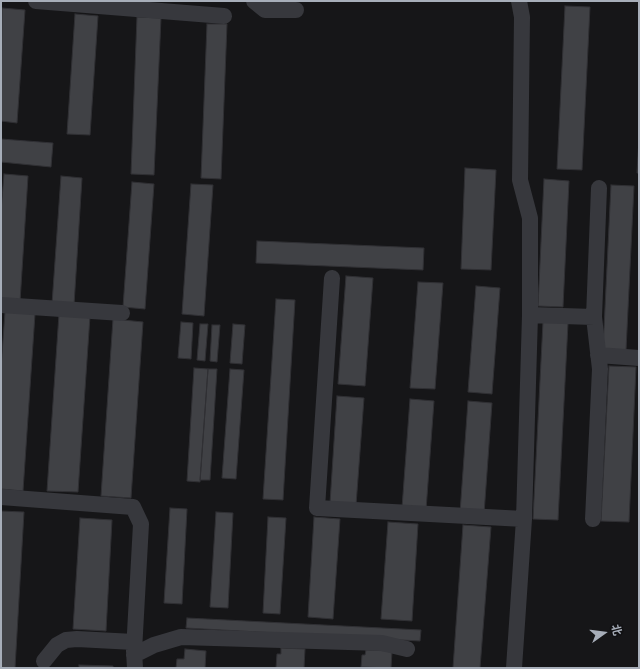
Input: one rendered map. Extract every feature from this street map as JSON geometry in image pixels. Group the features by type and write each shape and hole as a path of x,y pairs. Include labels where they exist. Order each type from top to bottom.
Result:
{"street":[{"path":"36,1 224,16"},
{"path":"254,1 265,10 296,10"},
{"path":"514,668 524,519 530,314 530,218 520,180 522,16 519,1"},
{"path":"594,519 600,369 594,317 600,188"},
{"path":"332,278 317,508 524,519"},
{"path":"1,305 122,313"},
{"path":"530,314 594,317"},
{"path":"598,354 639,358"},
{"path":"1,497 133,507 141,524 134,655"},
{"path":"44,661 57,645 66,640 77,639 134,655 154,645 181,637 382,643 408,649"}],"building":[{"path":"565,6 590,7 582,170 557,169"},
{"path":"2,8 25,10 17,123 1,121"},
{"path":"75,14 98,16 90,135 67,134"},
{"path":"137,17 161,18 154,175 131,174"},
{"path":"207,24 227,24 221,179 201,178"},
{"path":"1,139 53,143 51,167 1,162"},
{"path":"639,139 639,173 637,173"},
{"path":"465,168 496,170 491,270 461,269"},
{"path":"4,174 28,176 20,302 1,300 1,211"},
{"path":"61,176 82,178 74,305 52,304"},
{"path":"544,179 569,181 563,307 538,306"},
{"path":"132,182 154,184 145,309 123,307"},
{"path":"191,184 213,185 204,316 182,314"},
{"path":"611,185 634,186 626,350 603,349"},
{"path":"257,241 424,248 423,270 256,263"},
{"path":"346,276 373,278 365,386 338,384"},
{"path":"418,282 443,283 435,389 410,388"},
{"path":"476,286 500,288 492,394 468,392"},
{"path":"276,299 295,300 283,500 263,499"},
{"path":"5,312 35,314 23,491 1,489 1,368"},
{"path":"59,314 90,316 78,492 47,491"},
{"path":"113,319 143,322 131,498 101,496"},
{"path":"181,322 193,323 191,359 178,358"},
{"path":"543,322 568,323 558,520 533,519"},
{"path":"200,324 208,324 205,361 197,360"},
{"path":"233,324 245,325 242,364 230,363"},
{"path":"212,325 220,325 217,362 210,361"},
{"path":"609,366 636,367 629,522 601,521"},
{"path":"194,368 208,369 200,482 187,481"},
{"path":"208,369 217,369 210,480 200,480"},
{"path":"230,369 244,370 236,479 222,478"},
{"path":"337,396 364,398 356,505 330,503"},
{"path":"410,399 434,401 426,510 402,508"},
{"path":"468,401 492,403 484,514 460,513"},
{"path":"170,508 187,509 182,604 164,603"},
{"path":"1,511 24,512 15,668 1,668"},
{"path":"216,512 233,513 228,608 210,607"},
{"path":"268,517 286,518 280,614 263,613"},
{"path":"314,517 340,519 333,619 308,617"},
{"path":"80,518 112,520 106,631 73,629"},
{"path":"388,522 418,524 412,621 381,619"},
{"path":"463,525 491,527 480,668 453,668"},
{"path":"187,618 421,630 420,641 186,628"},
{"path":"281,648 305,649 304,668 276,668 277,654 281,654"},
{"path":"185,649 206,651 205,668 176,668 177,659 184,659"},
{"path":"366,650 392,651 391,668 361,667 362,655 365,655"},
{"path":"79,665 113,666 113,668 79,668"}]}
